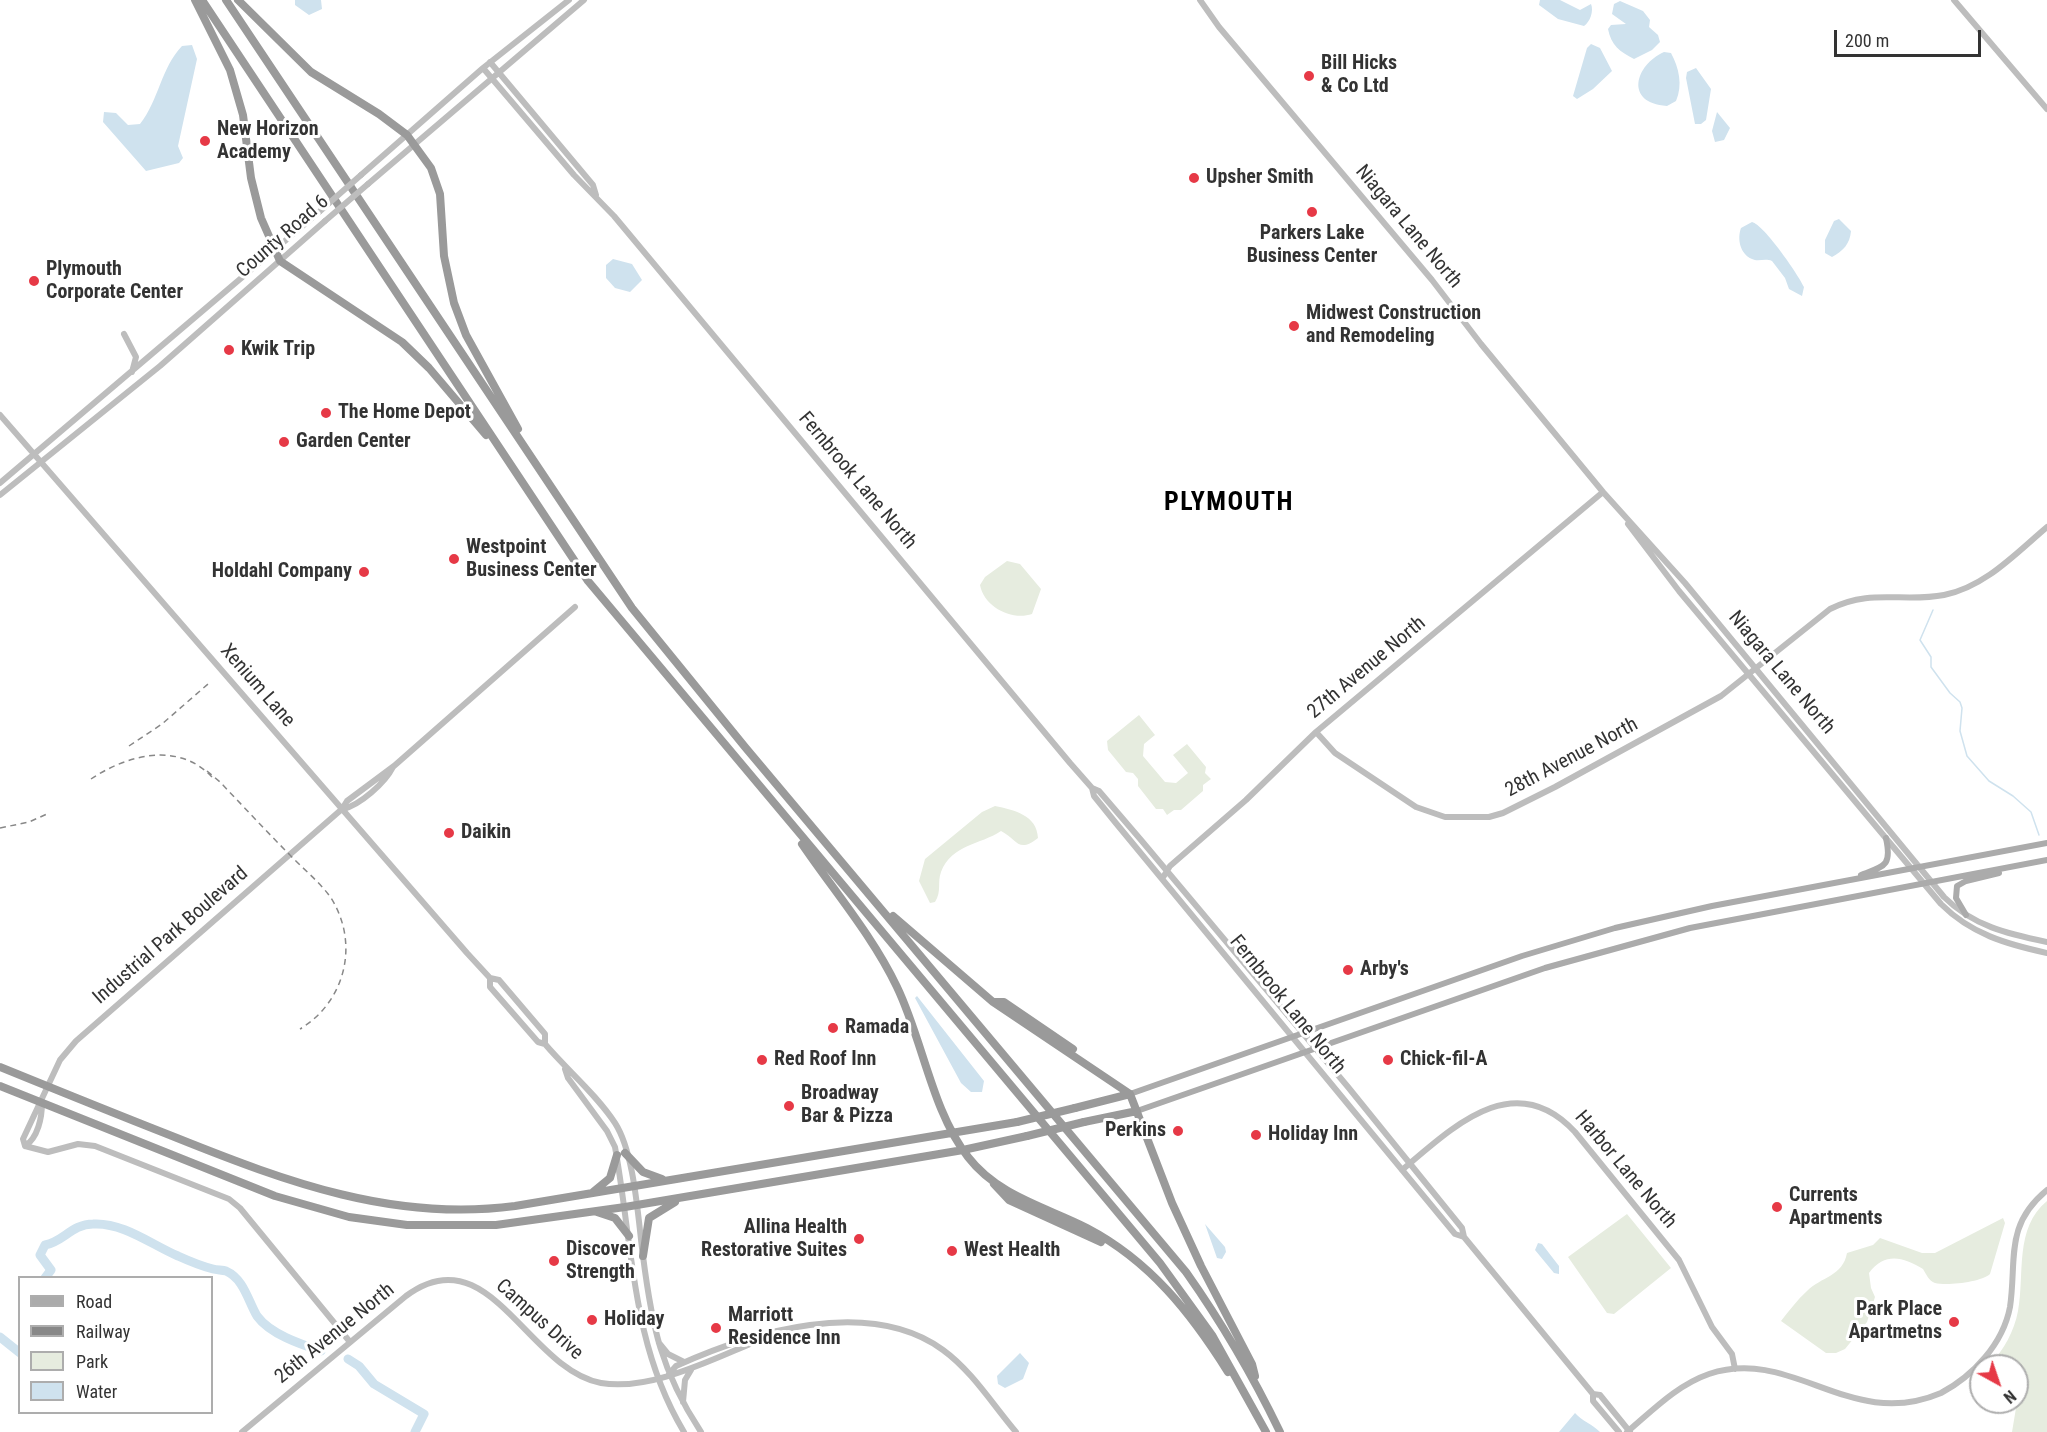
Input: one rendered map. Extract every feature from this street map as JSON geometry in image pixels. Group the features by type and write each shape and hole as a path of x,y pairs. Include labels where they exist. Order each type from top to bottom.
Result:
{"highway":[{"path":"195,0 230,70 243,115 251,178 261,218 274,252 280,261 402,342 429,368 513,470"},
{"path":"202,0 588,580 1160,1263 1212,1335 1266,1432"},
{"path":"226,0 632,608 1186,1272 1215,1312 1280,1432"},
{"path":"238,0 311,72 379,114 407,135 416,145 437,180 444,255 454,303 466,335 520,433 524,448"},
{"path":"781,813 867,934 897,987 950,1133 963,1150 991,1181 1010,1193 1087,1228 1134,1259 1168,1289 1201,1329 1266,1432"},
{"path":"864,888 909,931 993,1002 1130,1094 1172,1203 1201,1266 1252,1364 1256,1384"},
{"path":"0,1067 292,1183 353,1198 415,1207 515,1206 1017,1122 1130,1094"},
{"path":"0,1086 274,1196 349,1217 407,1225 472,1226 638,1205 963,1150 1137,1111"},
{"path":"625,1153 643,1172 667,1180"},
{"path":"592,1193 610,1178 617,1155"},
{"path":"643,1256 644,1235 649,1218 653,1213 686,1197"},
{"path":"593,1211 615,1218 629,1236"}],"main road":[{"path":"1844,881 1884,866 1889,854 1886,838"},
{"path":"1130,1094 1522,957 1615,928 1712,906 2047,843"},
{"path":"1137,1111 1545,968 1632,942 1690,928 2047,860"},
{"path":"1966,915 1956,898 1956,889 1960,884 2013,867"}],"street":[{"name":"County Road 6","path":"0,483 274,252 490,62 569,0"},
{"name":"County Road 6","path":"0,495 160,366 325,221 584,0"},
{"name":"Niagara Lane North","path":"1200,0 1219,27 1432,279 1481,344 1603,492 1685,583 1948,902 1966,915 2003,932 2047,942"},
{"path":"1954,0 2047,109"},
{"name":"Fernbrook Lane North","path":"490,62 593,185 596,196"},
{"name":"Fernbrook Lane North","path":"483,68 574,175 596,196 1092,788 1094,796 1455,1234 1464,1237"},
{"path":"124,334 136,357 130,374"},
{"name":"Xenium Lane","path":"0,415 490,978 499,980 545,1034 545,1044"},
{"name":"27th Avenue North","path":"1162,879 1167,871 1246,800 1316,732 1603,492"},
{"name":"Niagara Lane North","path":"1613,504 1673,584 1947,910 1971,928 1999,941 2047,953"},
{"name":"28th Avenue North","path":"1316,732 1335,753 1416,807 1445,817 1481,818 1517,806 1721,696 1830,609 1850,601 1876,595 1930,597 1958,592 1983,580 2047,527"},
{"name":"Industrial Park Boulevard","path":"350,1342 240,1208 229,1199 95,1146 78,1144 48,1152 25,1146 32,1142 42,1115 42,1103 60,1060 76,1041 342,809 348,800 393,766 575,607"},
{"name":"Fernbrook Lane North","path":"1092,788 1099,791 1411,1163 1462,1228 1464,1237 1593,1394 1593,1401 1619,1432"},
{"name":"Xenium Lane","path":"490,978 490,987 538,1042 545,1044 615,1124 638,1205 643,1256 657,1340 669,1374 700,1432"},
{"name":"Xenium Lane","path":"564,1065 568,1078 608,1131 617,1155 642,1330 656,1377 684,1432"},
{"name":"Harbor Lane North","path":"1402,1170 1459,1123 1485,1109 1498,1105 1522,1105 1538,1108 1560,1119 1575,1132 1679,1260 1712,1327 1732,1354 1735,1369"},
{"path":"1629,1432 1691,1382 1716,1372 1735,1369 1770,1372 1847,1403 1868,1407 1908,1406 1943,1392 1983,1359 2002,1331 2010,1304 2012,1256 2017,1231 2031,1206 2047,1190"},
{"name":"26th Avenue North","path":"242,1432 416,1289 439,1281 458,1281"},
{"name":"Campus Drive","path":"458,1281 475,1286 496,1300 553,1359 575,1374 613,1384 656,1377 694,1367 750,1344 759,1337"},
{"name":"Campus Drive","path":"669,1374 676,1366 684,1362 748,1338 813,1325 882,1324 914,1333 955,1360 1016,1432"},
{"path":"657,1340 669,1354 684,1362"},
{"path":"683,1403 686,1378 694,1367"},
{"name":"Fernbrook Lane North","path":"1593,1394 1600,1395 1629,1432"}],"green space":[{"path":"1007,561 1020,564 1041,589 1032,614 1016,616 1008,614 993,606 983,593 980,585 985,577"},
{"path":"1139,715 1155,735 1144,744 1143,756 1165,782 1176,783 1188,773 1173,755 1187,744 1206,767 1205,773 1211,779 1203,785 1203,791 1181,810 1174,810 1167,815 1163,809 1156,809 1138,786 1138,779 1133,773 1126,772 1108,750 1107,741"},
{"path":"995,806 1017,812 1029,819 1037,830 1038,838 1022,845 1001,831 959,850 946,863 941,872 937,898 935,902 930,903 919,881 925,859 982,812"},
{"path":"2047,1201 2047,1432 2012,1432 2015,1414 2029,1414 2029,1354 1998,1354 2014,1326 2020,1297 2025,1238 2037,1212"},
{"path":"1627,1214 1671,1268 1614,1314 1607,1313 1568,1257"},
{"path":"2003,1218 2005,1223 1990,1274 1986,1277 1956,1284 1941,1284 1929,1279 1923,1269 1901,1259 1888,1259 1875,1266 1869,1273 1875,1297 1867,1322 1845,1349 1836,1353 1826,1353 1781,1321 1807,1291 1841,1267 1847,1253 1873,1245 1880,1238 1922,1253 1935,1253"}],"water":[{"path":"295,0 321,0 322,9 309,15 295,5"},
{"path":"1540,0 1560,0 1580,10 1591,4 1591,16 1584,26 1558,19 1539,5"},
{"path":"1620,1 1643,11 1650,20 1649,27 1658,35 1660,42 1652,50 1634,59 1617,47 1608,29 1611,25 1626,24 1612,14 1614,4"},
{"path":"1591,44 1600,48 1612,71 1593,89 1577,99 1573,96 1587,48"},
{"path":"192,45 197,59 178,146 183,158 179,163 146,171 103,122 104,112 116,113 128,125 140,124 152,105 169,64 182,46"},
{"path":"1664,52 1671,53 1680,83 1676,101 1667,106 1644,98 1638,83 1646,66"},
{"path":"1696,68 1711,89 1706,120 1701,124 1695,124 1686,78 1687,72"},
{"path":"1717,112 1730,128 1724,140 1715,142 1712,131"},
{"path":"1839,219 1851,231 1845,247 1832,257 1825,253 1825,240 1834,221"},
{"path":"1752,222 1772,240 1795,272 1804,287 1802,296 1789,289 1785,278 1772,261 1754,260 1745,254 1740,246 1740,232 1741,228"},
{"path":"613,259 632,264 642,280 630,292 615,288 606,278 606,265"},
{"path":"917,996 984,1081 982,1092 971,1092 961,1083 915,998"},
{"path":"1205,1224 1225,1247 1226,1252 1222,1259 1217,1258"},
{"path":"1538,1243 1542,1244 1559,1266 1559,1274 1554,1273 1535,1250"},
{"path":"1020,1353 1029,1363 1023,1379 1005,1388 998,1384 997,1376"},
{"path":"1575,1413 1594,1427 1600,1432 1559,1432"}],"waterway":[{"path":"1933,610 1920,640 1931,657 1931,667 1950,693 1960,702 1962,708 1960,731 1967,756 1989,781 2013,796 2031,812 2039,835"},
{"path":"46,1276 51,1270 40,1255 45,1245 86,1225 104,1224 126,1230 191,1262 226,1271 237,1279 257,1316 270,1328 286,1338 321,1351"},
{"path":"0,1337 18,1351"},
{"path":"348,1359 359,1366 374,1384 424,1414 415,1432"}],"railway":[{"path":"129,746 162,724 208,684"},
{"path":"91,779 136,758 168,755 199,766 212,777"},
{"path":"207,771 322,886 340,916 345,934 346,953 337,988 328,1004 300,1029"},
{"path":"0,828 29,822 47,814"}],"place":[{"name":"Bill Hicks & Co Ltd","path":"1309,76"},
{"name":"New Horizon Academy","path":"205,141"},
{"name":"Upsher Smith","path":"1194,178"},
{"name":"Parkers Lake Business Center","path":"1312,212"},
{"name":"Plymouth Corporate Center","path":"34,281"},
{"name":"Midwest Construction and Remodeling","path":"1294,326"},
{"name":"Kwik Trip","path":"229,350"},
{"name":"The Home Depot","path":"326,413"},
{"name":"Garden Center","path":"284,442"},
{"name":"Westpoint Business Center","path":"454,559"},
{"name":"Holdahl Company","path":"364,572"},
{"name":"Daikin","path":"449,833"},
{"name":"Arby's","path":"1348,970"},
{"name":"Ramada","path":"833,1028"},
{"name":"Red Roof Inn","path":"762,1060"},
{"name":"Chick-fil-A","path":"1388,1060"},
{"name":"Broadway Bar & Pizza","path":"789,1106"},
{"name":"Perkins","path":"1178,1131"},
{"name":"Holiday Inn","path":"1256,1135"},
{"name":"Currents Apartments","path":"1777,1207"},
{"name":"Allina Health Restorative Suites","path":"859,1239"},
{"name":"West Health","path":"952,1251"},
{"name":"Discover Strength","path":"554,1261"},
{"name":"Holiday","path":"592,1320"},
{"name":"Park Place Apartmetns","path":"1954,1322"},
{"name":"Marriott Residence Inn","path":"716,1328"}],"district":[{"name":"PLYMOUTH","path":"1229,503"}]}
